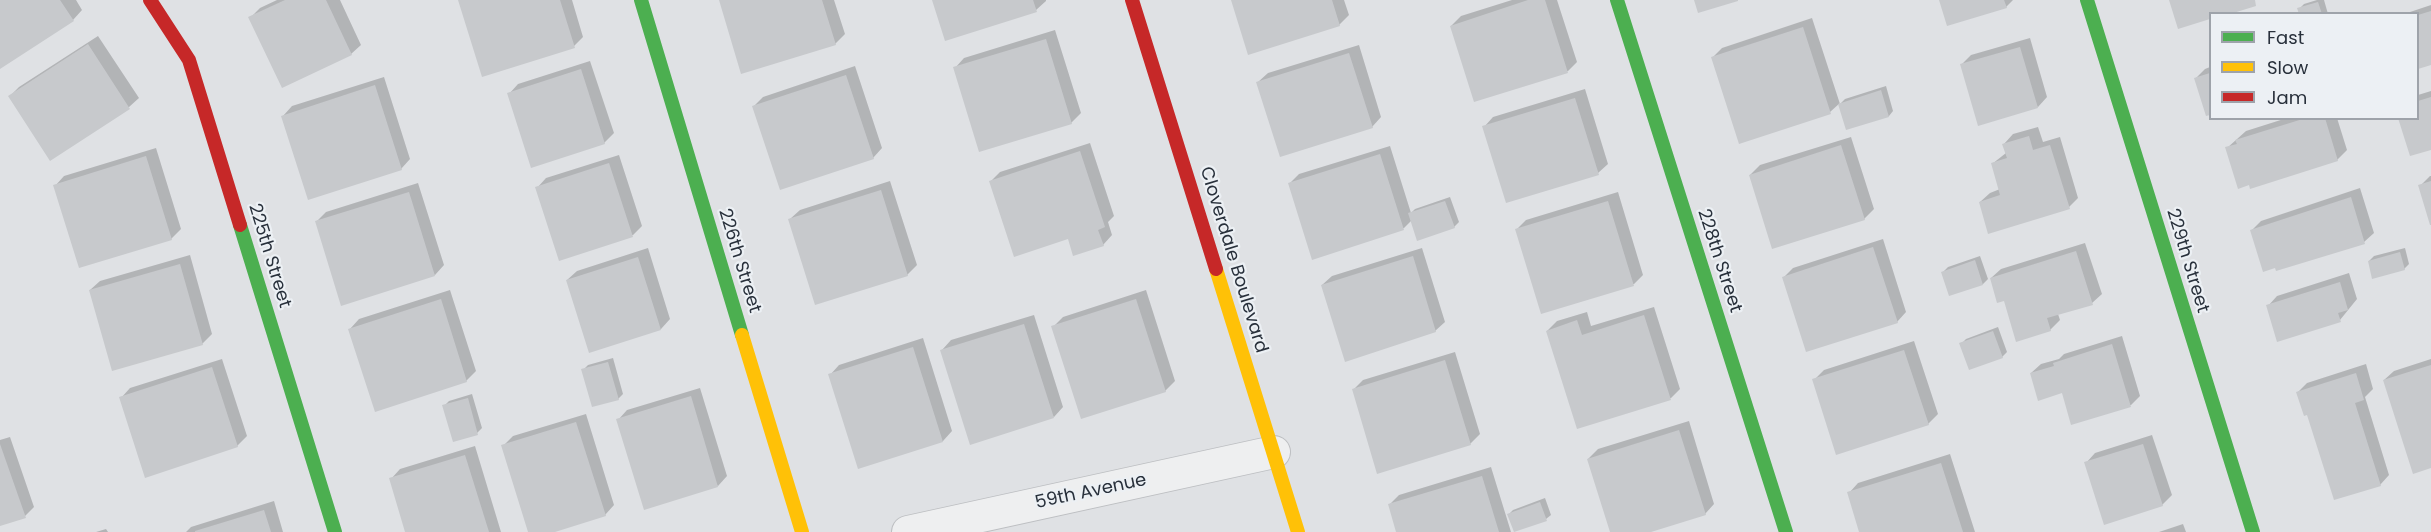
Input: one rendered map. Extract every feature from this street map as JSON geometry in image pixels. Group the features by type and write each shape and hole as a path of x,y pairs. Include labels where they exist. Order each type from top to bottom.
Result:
{"street":[{"name":"225th Street","path":"150,0 189,60 335,532"},
{"name":"226th Street","path":"641,0 802,532"},
{"name":"Cloverdale Boulevard","path":"1132,0 1298,532"},
{"name":"228th Street","path":"1617,0 1786,532"},
{"name":"229th Street","path":"2087,0 2253,532"},
{"name":"59th Avenue","path":"908,532 1274,452"}],"building":[{"path":"0,0 60,0 74,21 0,69"},
{"path":"285,0 326,0 352,55 282,88 248,17"},
{"path":"458,0 560,0 575,48 482,77"},
{"path":"719,0 822,0 836,45 741,74"},
{"path":"932,0 1033,0 1037,12 945,41"},
{"path":"1231,0 1332,0 1340,26 1248,55"},
{"path":"1528,0 1545,0 1568,73 1474,102 1450,26"},
{"path":"1694,0 1738,0 1738,1 1698,13"},
{"path":"1939,0 2004,0 2007,8 1947,26"},
{"path":"2169,0 2255,0 2256,6 2236,12 2209,12 2209,19 2178,29"},
{"path":"2318,2 2321,12 2298,12 2297,8"},
{"path":"2431,11 2431,65 2419,69 2419,15"},
{"path":"1803,27 1831,114 1739,144 1711,57"},
{"path":"1046,39 1072,124 979,152 953,67"},
{"path":"88,44 130,109 50,161 8,96"},
{"path":"2020,47 2038,108 1978,126 1960,64"},
{"path":"1349,53 1373,128 1280,157 1256,82"},
{"path":"581,69 605,144 531,168 507,93"},
{"path":"2209,73 2209,115 2206,116 2194,78"},
{"path":"846,75 874,159 780,190 752,106"},
{"path":"375,85 402,170 308,200 281,116"},
{"path":"1881,90 1889,117 1846,130 1838,104"},
{"path":"2431,97 2431,150 2410,156 2399,120 2419,120 2419,101"},
{"path":"1575,98 1599,175 1506,203 1482,126"},
{"path":"2300,120 2326,120 2338,161 2250,189 2249,185 2238,189 2225,147 2237,144 2235,140"},
{"path":"2029,136 2033,150 2050,145 2070,209 1988,234 1979,202 2000,195 1991,163 2007,158 2002,144"},
{"path":"1841,145 1865,220 1772,249 1749,175"},
{"path":"1080,151 1105,227 1098,230 1104,246 1073,256 1068,239 1014,257 989,181"},
{"path":"1380,154 1404,230 1312,260 1288,183"},
{"path":"146,156 172,240 79,268 53,185"},
{"path":"609,163 633,237 559,261 535,187"},
{"path":"2431,181 2431,225 2430,225 2418,185"},
{"path":"881,190 908,276 815,305 788,219"},
{"path":"409,192 435,276 341,306 315,221"},
{"path":"2351,197 2365,244 2276,271 2275,268 2263,272 2250,230"},
{"path":"1445,201 1455,228 1417,241 1408,213"},
{"path":"1608,201 1634,286 1541,314 1515,229"},
{"path":"1873,247 1898,323 1806,352 1782,277"},
{"path":"2076,251 2093,305 2047,318 2051,331 2016,342 2004,301 1997,303 1990,278"},
{"path":"2400,252 2405,270 2372,279 2368,261"},
{"path":"1413,256 1436,332 1345,362 1321,285"},
{"path":"638,257 661,330 589,353 566,280"},
{"path":"1975,260 1983,285 1949,296 1941,272"},
{"path":"180,264 203,345 112,371 89,290"},
{"path":"2340,282 2348,310 2338,313 2341,322 2277,342 2266,305"},
{"path":"441,299 467,382 375,412 348,329"},
{"path":"1136,299 1166,392 1081,419 1051,326"},
{"path":"1644,315 1671,400 1577,429 1546,331 1577,320 1582,335"},
{"path":"1024,324 1054,418 970,445 940,350"},
{"path":"1993,331 2003,358 1969,370 1959,343"},
{"path":"2112,344 2131,407 2071,425 2062,393 2038,401 2030,373"},
{"path":"913,347 943,442 858,469 828,374"},
{"path":"1904,350 1929,425 1836,455 1812,379"},
{"path":"1445,360 1471,445 1377,474 1352,389"},
{"path":"608,362 619,400 592,407 581,369"},
{"path":"2431,365 2431,468 2413,474 2383,380"},
{"path":"212,367 238,447 145,478 119,397"},
{"path":"2356,373 2364,400 2355,403 2381,486 2334,500 2307,415 2304,416 2296,392"},
{"path":"691,396 718,487 644,510 616,419"},
{"path":"468,398 478,435 453,442 442,405"},
{"path":"576,422 606,516 555,532 528,532 501,445"},
{"path":"1679,430 1706,515 1651,532 1610,532 1587,459"},
{"path":"0,444 26,518 0,526"},
{"path":"2143,444 2163,506 2104,525 2084,462"},
{"path":"465,455 489,532 405,532 389,478"},
{"path":"1941,463 1963,532 1859,532 1847,492"},
{"path":"1482,476 1499,532 1396,532 1388,504"},
{"path":"1540,502 1547,521 1514,532 1507,514"},
{"path":"264,510 271,532 195,532 195,531"}],"traffic: fast":[{"path":"641,0 742,335"},
{"path":"1617,0 1786,532"},
{"path":"2087,0 2253,532"},
{"path":"240,225 335,532"}],"traffic: slow":[{"path":"1216,269 1298,532"},
{"path":"742,335 802,532"}],"traffic: jam":[{"path":"150,0 189,60 240,225"},
{"path":"1132,0 1216,269"}]}
